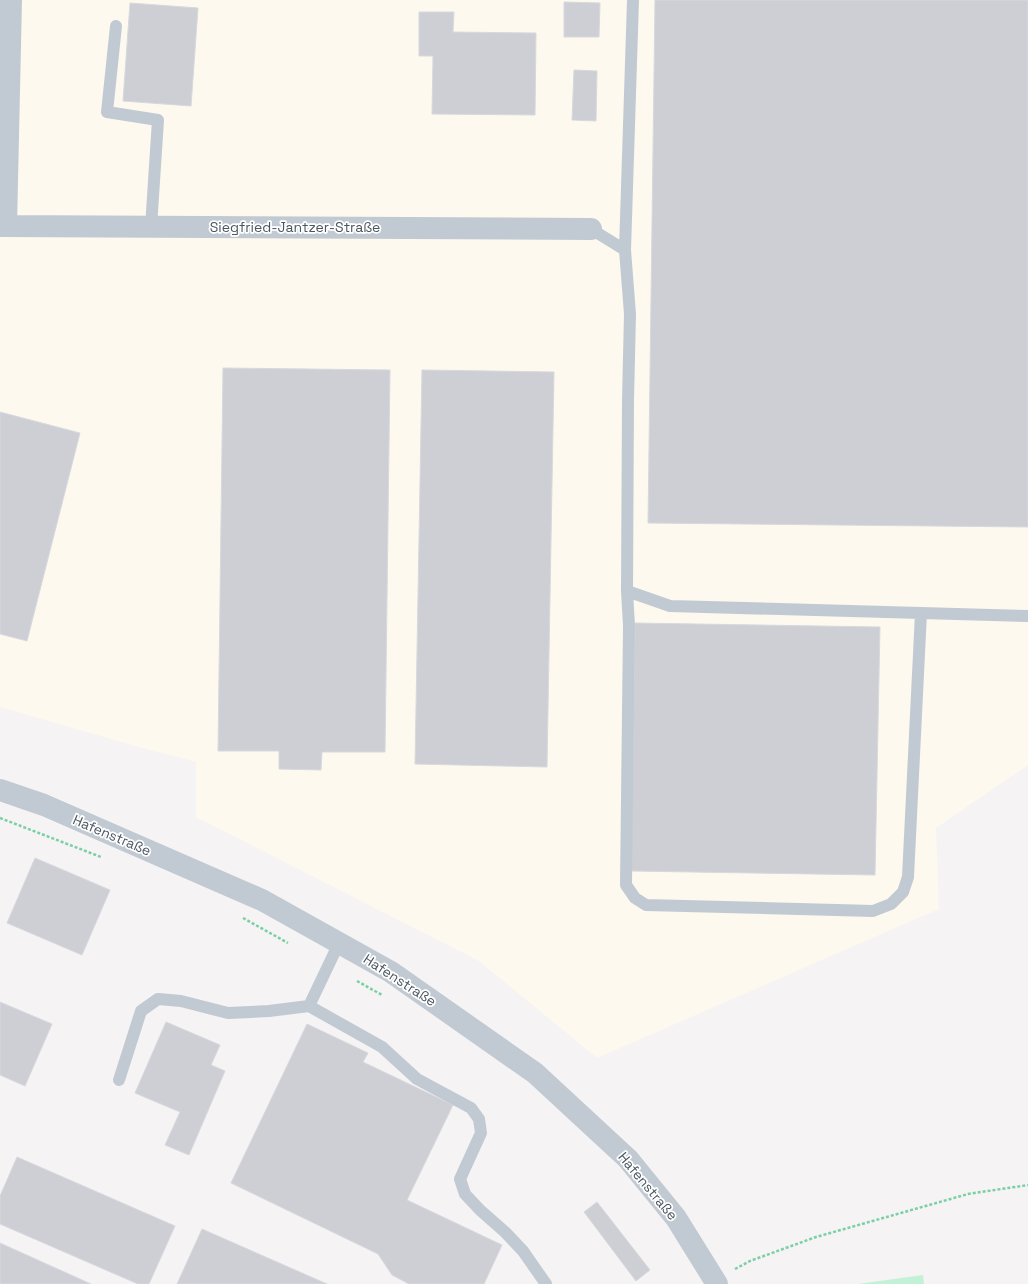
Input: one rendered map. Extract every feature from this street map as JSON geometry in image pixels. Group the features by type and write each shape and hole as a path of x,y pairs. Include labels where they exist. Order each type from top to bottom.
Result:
{"street":[{"path":"3,226 11,0"},
{"name":"Siegfried-Jantzer-Straße","path":"3,226 591,229"},
{"name":"Hafenstraße","path":"0,790 44,805 262,900 391,972 535,1073 628,1159 676,1218 713,1283"}],"lane":[{"path":"633,0 625,250 630,314 628,408 627,590 629,626 626,885 635,898 646,905 873,911 891,904 902,892 908,877 921,613"},
{"path":"116,26 107,112 158,120 151,227"},
{"path":"591,229 625,250"},
{"path":"627,590 670,606 1028,616"},
{"path":"309,1006 339,943"},
{"path":"118,1080 141,1011 158,999 181,1001 228,1013 269,1011 309,1006 382,1047 418,1079 471,1108 479,1119 481,1133 460,1179 465,1194 523,1251 546,1284"}],"path":[{"path":"0,818 107,859"},
{"path":"238,916 292,945"},
{"path":"329,965 388,999"},
{"path":"713,1283 750,1261 816,1237 968,1194 1028,1185"}],"shaded area":[{"path":"0,0 1028,0 1028,765 936,828 939,909 597,1058 479,961 196,817 196,762 0,707"}],"green space":[{"path":"923,1275 924,1284 858,1284"}],"building":[{"path":"655,0 1028,0 1028,527 648,523"},
{"path":"564,2 600,3 599,37 564,37"},
{"path":"130,3 198,8 191,106 123,101"},
{"path":"419,12 454,12 453,32 536,33 535,115 432,114 433,56 419,56"},
{"path":"574,70 597,71 596,121 572,120"},
{"path":"223,368 390,370 385,752 322,752 321,770 279,769 279,751 218,751"},
{"path":"422,370 554,372 547,767 415,764"},
{"path":"0,412 80,433 27,641 0,634"},
{"path":"635,623 880,627 875,875 631,871"},
{"path":"35,858 110,890 82,955 7,923"},
{"path":"0,1002 52,1024 25,1086 0,1075"},
{"path":"166,1022 220,1045 211,1065 225,1071 189,1155 165,1145 180,1112 135,1093"},
{"path":"307,1024 368,1053 363,1062 453,1105 407,1200 502,1245 484,1284 409,1284 392,1275 378,1254 231,1183"},
{"path":"17,1157 175,1226 149,1284 138,1284 0,1224 0,1196"},
{"path":"597,1202 650,1270 636,1281 584,1212"},
{"path":"202,1229 327,1284 177,1284"},
{"path":"0,1243 91,1284 0,1284"}]}
